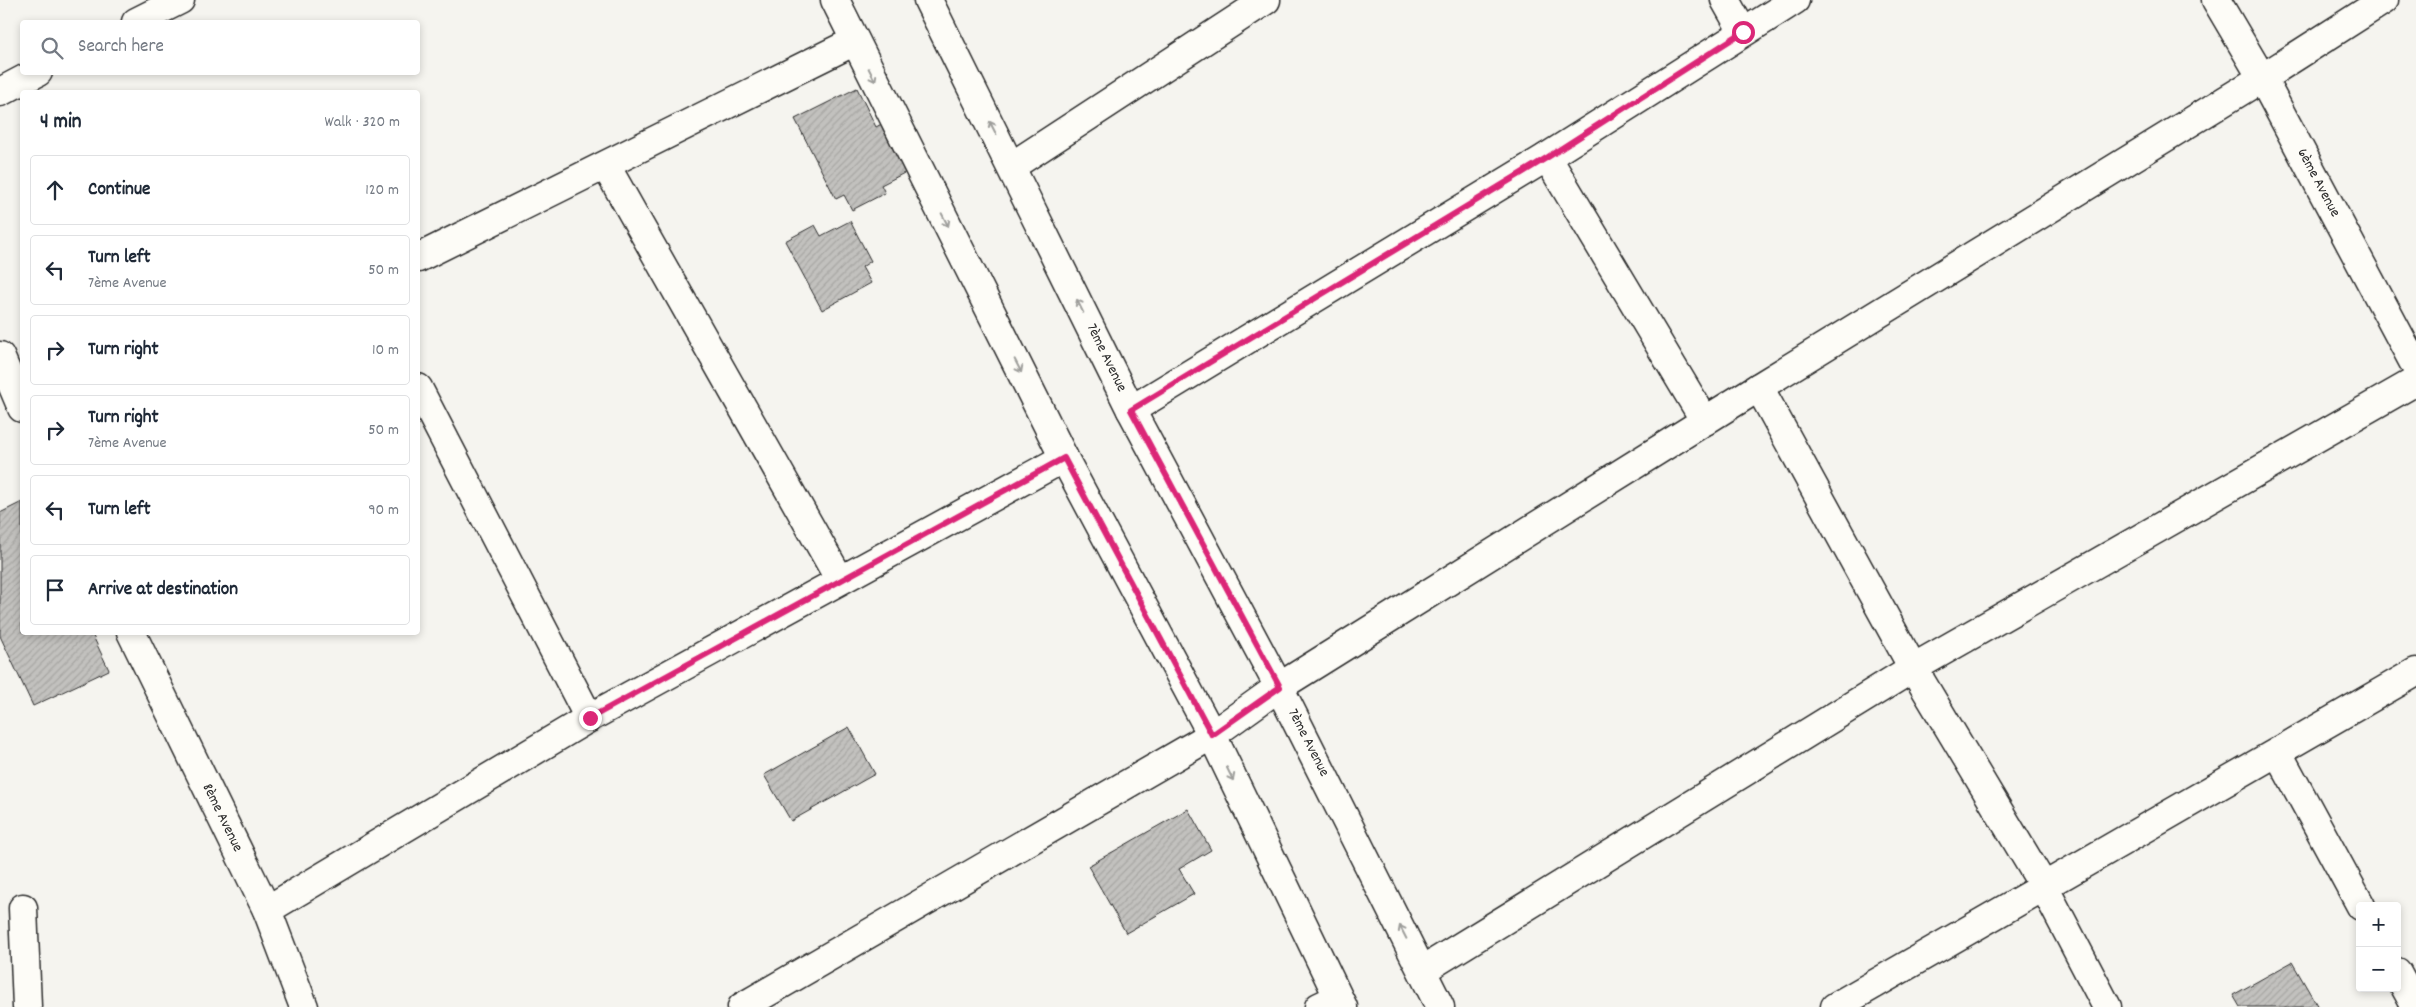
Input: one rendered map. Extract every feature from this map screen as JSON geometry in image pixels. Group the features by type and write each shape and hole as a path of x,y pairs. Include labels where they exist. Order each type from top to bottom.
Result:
{"street":[{"path":"140,20 180,0"},
{"path":"835,0 1064,458 1212,735 1334,1004"},
{"name":"7ème Avenue","path":"928,0 1012,166 1131,410 1280,687 1440,1007"},
{"path":"1726,0 1743,32"},
{"path":"1131,410 1548,157 1795,0"},
{"name":"6ème Avenue","path":"2216,0 2262,78 2416,368"},
{"path":"742,1007 1212,735 1280,687 1759,387 2262,78 2384,0"},
{"path":"1012,166 1254,3"},
{"path":"420,257 855,41"},
{"path":"0,92 32,75"},
{"path":"1548,157 1705,421"},
{"path":"606,166 840,580"},
{"path":"0,356 20,403"},
{"path":"1423,970 1913,668 2416,381"},
{"path":"1759,387 1913,668 2044,885 2107,1007"},
{"path":"420,392 590,718"},
{"path":"267,910 590,718 1064,458"},
{"name":"8ème Avenue","path":"132,635 267,910 304,1007"},
{"path":"1835,1007 2416,672"},
{"path":"2278,753 2359,902"},
{"path":"23,908 27,1007"},
{"path":"2401,979 2416,1007"}],"building":[{"path":"857,88 876,127 885,122 910,170 881,185 885,193 852,210 844,195 836,199 795,119"},
{"path":"850,221 871,261 862,267 871,283 822,310 785,241 815,225 821,236"},
{"path":"20,503 20,635 92,635 109,670 33,706 0,636 0,513"},
{"path":"849,727 875,774 791,821 764,775"},
{"path":"1188,809 1211,850 1179,869 1194,894 1126,933 1088,866"},
{"path":"2292,962 2318,1007 2240,1007 2233,995"}],"route":[{"path":"590,718 1064,458 1212,735 1280,687 1131,410 1548,157 1743,32"}]}
